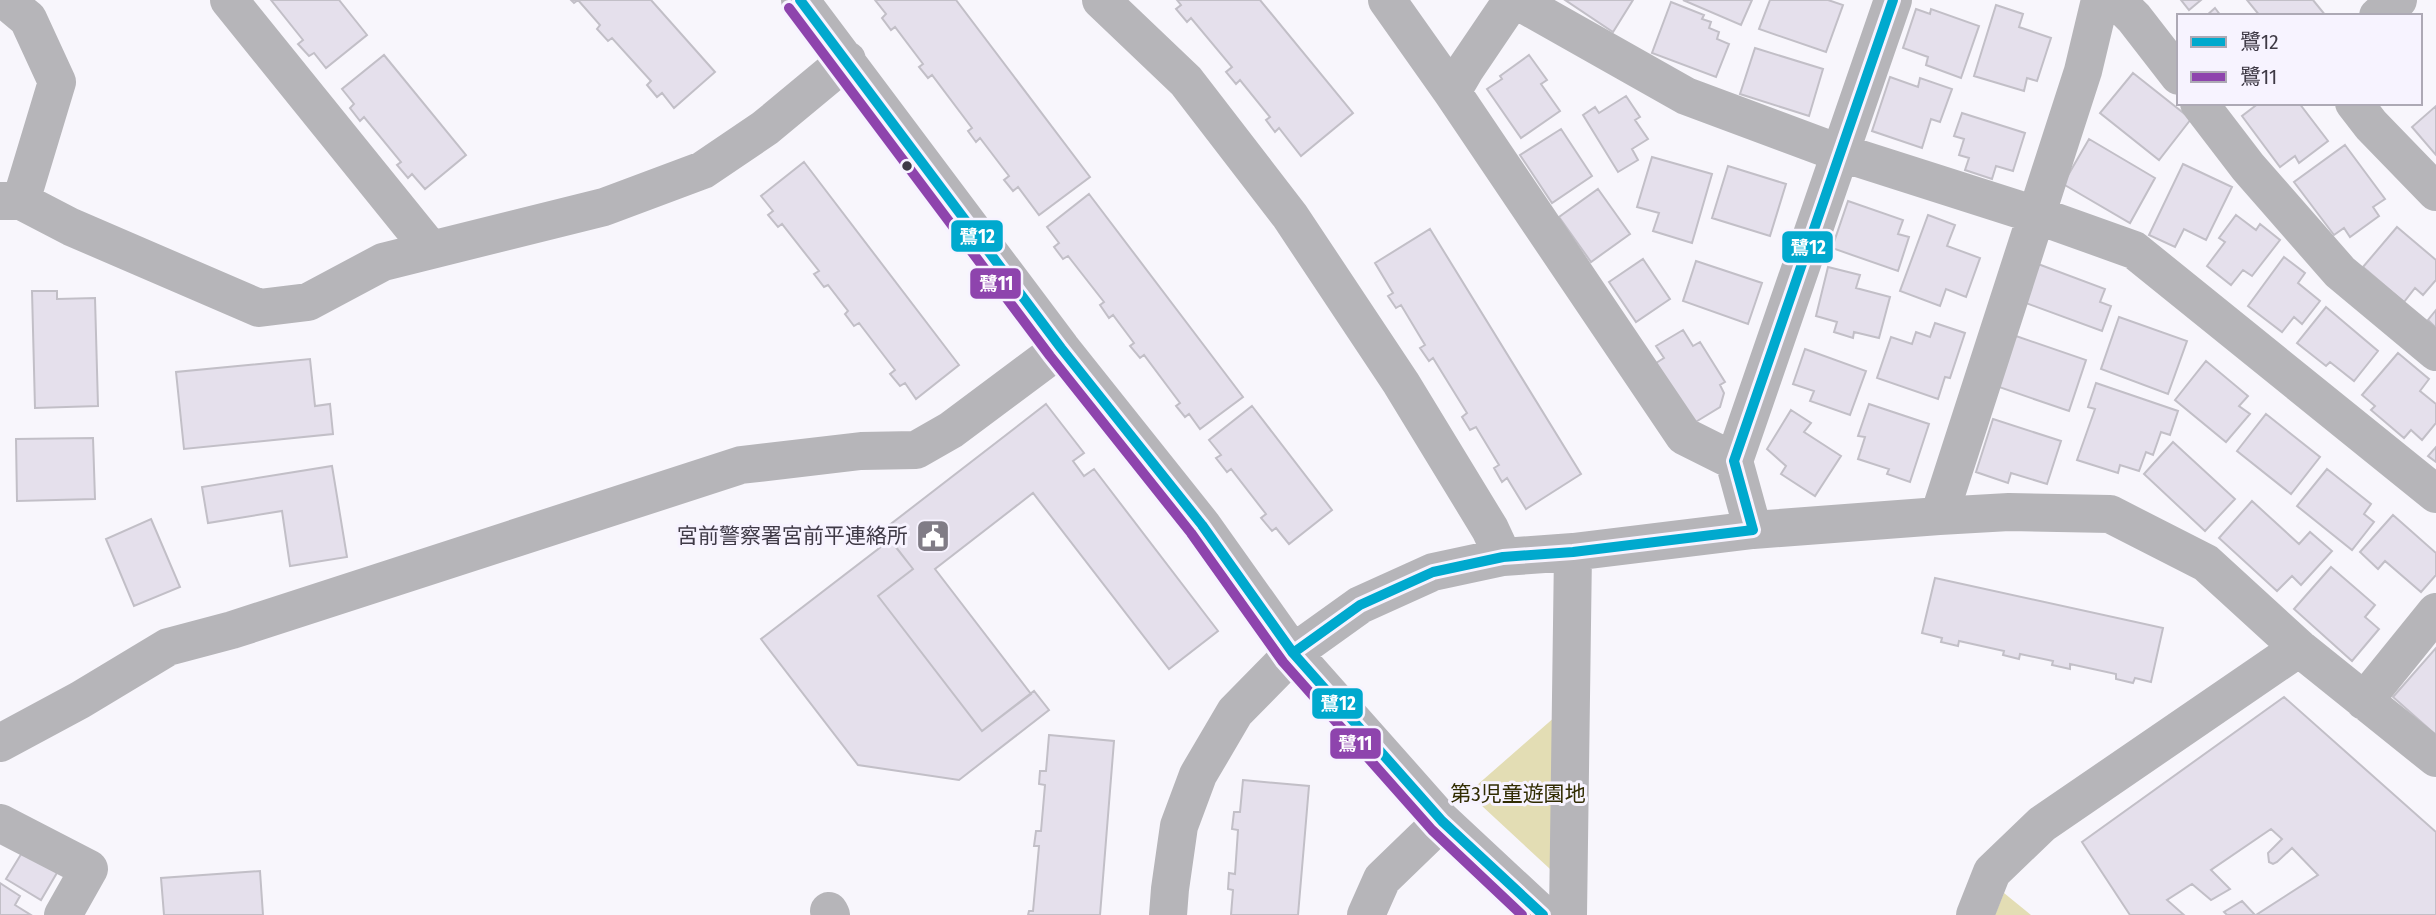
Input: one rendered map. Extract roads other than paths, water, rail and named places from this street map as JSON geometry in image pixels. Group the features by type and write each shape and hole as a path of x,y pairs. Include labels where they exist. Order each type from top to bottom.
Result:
{"street":[{"path":"5,0 28,19 57,82 10,201 259,308 308,302 383,262 604,207 703,170 765,128 847,60"},
{"path":"229,0 431,250"},
{"path":"800,0 1061,348 1202,525 1293,653 1442,821 1543,915"},
{"path":"1101,0 1186,81 1290,216 1401,383 1490,529 1503,557"},
{"path":"1387,0 1684,436 1734,461"},
{"path":"1452,92 1514,0 1686,96 1841,153 2036,215 2134,250 2436,494"},
{"path":"1753,530 1734,461 1893,0"},
{"path":"1940,516 2083,71 2100,0"},
{"path":"2116,0 2134,18 2177,73"},
{"path":"2380,14 2398,0"},
{"path":"2201,105 2248,167 2340,272 2436,352"},
{"path":"2356,105 2371,125 2436,192"},
{"path":"0,743 80,700 168,647 232,630 741,465 861,451 916,450 951,430 1061,348"},
{"path":"1168,915 1179,826 1198,775 1235,712 1293,653 1360,605 1433,572 1503,557 1573,552 1753,530 1940,516 2010,512 2110,514 2206,563 2299,648 2436,758"},
{"path":"1568,915 1573,552"},
{"path":"2364,701 2436,612"},
{"path":"1975,915 1992,872 2042,824 2299,648"},
{"path":"1366,915 1382,879 1442,821"},
{"path":"0,823 89,869 63,915"}],"place":[{"name":"宮前警察署宮前平連絡所","path":"933,536"}],"park label":[{"name":"第3児童遊園地","path":"1518,794"}]}
